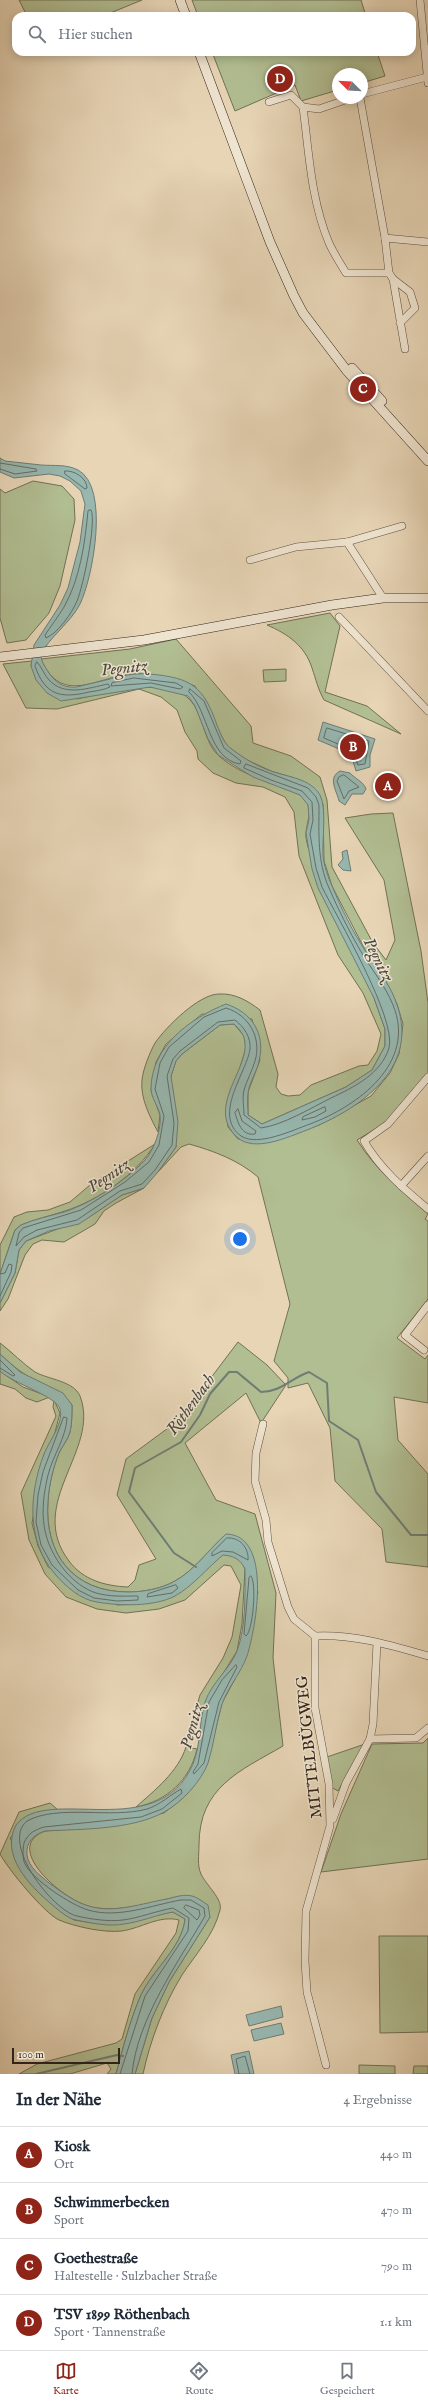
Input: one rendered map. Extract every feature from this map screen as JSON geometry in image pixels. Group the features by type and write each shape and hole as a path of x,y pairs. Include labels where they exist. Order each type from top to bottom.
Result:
{"main road":[{"path":"180,0 184,12"},
{"path":"201,56 285,278 303,313 342,362 351,367 368,384 390,411 397,424 428,461"},
{"path":"2,657 144,640 264,618 293,611 383,598 428,598"}],"street":[{"path":"368,93 428,80 425,15 420,0"},
{"path":"269,102 291,95 303,107 320,109 334,104"},
{"path":"361,104 405,349"},
{"path":"303,107 311,176 319,212 330,244 346,273 391,276 410,292 415,308 400,323"},
{"path":"385,238 428,242"},
{"path":"250,560 296,547 346,542 402,526"},
{"path":"346,542 383,598"},
{"path":"339,617 428,711"},
{"path":"428,1077 388,1124 364,1141 373,1158 401,1186 428,1209"},
{"path":"401,1186 428,1156"},
{"path":"424,1350 405,1335 428,1305"},
{"path":"263,1424 256,1453 255,1481 266,1520 268,1542 288,1606 294,1619 315,1636 339,1635 377,1642 428,1656"},
{"name":"MITTELBÜGWEG","path":"315,1636 315,1708 329,1784 330,1826 314,1875 305,1920 307,1992 326,2065"},
{"path":"330,1826 346,1783 370,1739 373,1724 377,1642"},
{"path":"370,1739 416,1738 428,1728"}],"green space":[{"path":"19,0 142,0 113,12 25,12"},
{"path":"192,0 361,0 365,12 196,12"},
{"path":"214,56 378,56 385,76 368,81 368,68 332,68 332,92 301,101 295,85 235,111"},
{"path":"33,481 62,486 74,499 75,520 60,586 49,613 26,640 7,643 0,618 0,489 5,493"},
{"path":"330,613 340,626 325,692 367,706 401,734 324,700 305,653 289,637 267,625"},
{"path":"176,639 251,726 253,743 291,756 320,777 327,800 332,867 373,943 386,960 395,940 384,880 345,818 371,814 393,813 421,951 428,1003 428,1074 387,1122 357,1140 381,1171 428,1214 425,1219 428,1221 428,1299 397,1338 425,1359 428,1355 428,1403 394,1397 398,1440 428,1474 428,1567 386,1562 382,1529 335,1481 330,1428 308,1383 288,1388 288,1378 274,1361 290,1304 258,1177 234,1161 189,1144 181,1147 158,1172 176,1147 171,1076 176,1061 182,1054 220,1025 234,1024 244,1036 246,1048 226,1113 228,1127 238,1139 269,1142 319,1125 371,1096 390,1073 399,1054 403,1024 397,1004 386,982 364,948 332,886 324,861 323,804 294,778 271,771 245,759 227,746 195,686 150,674 135,674 95,683 70,686 59,682 50,674 41,659 130,649"},
{"path":"32,661 31,666 77,699 122,690 156,687 172,690 185,695 194,705 208,739 214,751 219,756 228,763 248,774 288,789 304,798 309,808 306,834 308,847 374,998 385,1029 385,1046 372,1070 346,1087 262,1124 248,1115 248,1092 260,1060 252,1019 202,1014 166,1044 156,1062 151,1090 160,1115 158,1132 149,1114 143,1094 142,1080 147,1061 155,1043 175,1020 193,1005 211,995 225,994 236,996 260,1010 278,1074 276,1087 281,1094 288,1096 300,1095 311,1085 359,1066 368,1065 377,1051 381,1034 363,993 338,955 299,856 294,812 285,797 263,787 236,783 213,773 198,759 197,751 185,732 177,710 161,697 139,689 57,709 26,708 3,664"},
{"path":"286,669 286,681 264,682 263,670"},
{"path":"155,1144 138,1166 104,1193 78,1206 21,1225 15,1230 0,1274 0,1245 14,1217 27,1212 48,1210 70,1202 90,1185"},
{"path":"144,1188 104,1211 95,1224 64,1242 42,1240 33,1244 25,1255 8,1299 0,1311 0,1303 15,1273 19,1250 26,1241 89,1217 122,1195"},
{"path":"238,1342 267,1365 286,1385 261,1423 246,1393 185,1443 216,1500 255,1514 276,1593 273,1658 283,1746 252,1764 225,1783 214,1795 206,1809 201,1825 198,1860 201,1874 217,1897 220,1910 209,1936 182,1975 169,1998 154,2036 143,2074 135,2074 152,2018 169,1982 210,1917 181,1896 136,1906 114,1909 91,1907 80,1903 67,1895 42,1874 33,1861 30,1849 33,1839 45,1831 102,1826 164,1813 185,1796 207,1765 222,1703 235,1679 258,1592 227,1534 189,1571 170,1584 152,1590 128,1592 109,1590 92,1585 77,1577 66,1566 57,1553 51,1538 48,1520 50,1483 59,1453 70,1432 72,1422 72,1405 61,1395 30,1378 9,1363 0,1354 0,1343 35,1372 72,1387 80,1396 84,1416 81,1436 59,1498 55,1518 58,1539 69,1561 81,1573 95,1581 128,1587 135,1580 139,1565 156,1559 117,1495 126,1459 179,1420"},
{"path":"0,1371 23,1387 50,1397 37,1402 26,1398 15,1389 0,1384"},
{"path":"54,1400 60,1413 54,1436 45,1453 32,1523 38,1546 48,1567 117,1605 138,1604 174,1596 223,1554 233,1556 242,1562 245,1569 242,1624 237,1651 206,1701 202,1715 195,1713 200,1695 223,1658 232,1637 241,1585 231,1566 224,1565 185,1600 159,1609 126,1613 97,1609 66,1597 45,1574 29,1540 21,1493 56,1416 53,1407"},
{"path":"428,1738 428,1859 321,1872 341,1814 372,1744 423,1743"},
{"path":"365,1744 338,1791 329,1786 324,1758"},
{"path":"186,1747 197,1749 194,1760 183,1779 176,1787 158,1800 136,1807 172,1772"},
{"path":"50,1803 58,1810 38,1812 10,1838 40,1894 74,1920 94,1923 173,1912 185,1919 183,1930 179,1939 146,1985 141,1995 130,2024 116,2074 107,2074 111,2069 107,2063 70,2074 19,2074 37,2064 116,2043 122,2039 135,1994 176,1933 179,1920 157,1920 122,1931 107,1931 90,1929 66,1923 52,1916 18,1880 0,1854 19,1812"},
{"path":"379,1936 428,1936 428,2032 380,2033"},
{"path":"359,2065 395,2066 395,2074 359,2074"},
{"path":"414,2066 428,2066 428,2074 413,2074"}],"water":[{"path":"0,458 5,461 73,468 78,470 88,480 94,494 96,533 90,574 80,604 66,624 49,642 42,653 41,657 44,666 54,679 67,687 80,686 134,674 164,676 176,678 186,682 194,686 207,701 221,736 230,748 256,765 298,779 316,789 320,795 323,808 324,864 339,903 352,928 391,991 397,1005 402,1028 400,1049 392,1067 380,1084 364,1099 326,1122 307,1130 281,1140 262,1144 252,1144 244,1142 237,1137 228,1125 225,1113 227,1100 242,1061 245,1049 244,1038 234,1024 220,1025 182,1054 176,1061 171,1076 178,1122 176,1147 158,1172 144,1188 122,1195 79,1224 49,1231 26,1241 19,1250 15,1273 0,1303 0,1274 15,1230 21,1225 64,1212 96,1197 118,1183 137,1168 148,1156 157,1139 160,1126 160,1115 151,1092 153,1074 158,1060 166,1047 175,1036 187,1026 200,1017 226,1004 243,1012 249,1018 258,1033 261,1051 258,1065 249,1089 248,1115 262,1124 346,1087 372,1070 385,1046 385,1029 374,998 318,888 312,869 306,833 309,819 308,805 300,795 253,777 218,755 208,739 195,706 188,696 150,687 61,701 47,693 36,680 31,666 34,645 60,605 68,588 80,542 85,504 81,491 70,481 60,476 49,474 14,478 0,472"},
{"path":"323,722 375,739 370,755 370,767 356,771 351,754 318,740"},
{"path":"340,771 350,773 363,784 366,789 363,794 352,794 345,805 339,801 333,781 336,774"},
{"path":"347,850 351,871 343,870 338,865 343,859 342,852"},
{"path":"0,1354 20,1372 63,1393 72,1405 72,1422 70,1432 59,1453 50,1483 48,1520 51,1538 57,1553 66,1566 77,1577 92,1585 109,1590 134,1592 158,1588 170,1584 189,1571 226,1534 241,1538 250,1550 256,1566 258,1585 257,1605 251,1643 247,1656 222,1704 208,1763 201,1777 190,1791 184,1798 170,1808 151,1818 106,1828 45,1831 31,1840 27,1850 28,1860 35,1871 63,1893 89,1906 108,1909 118,1908 186,1895 196,1897 208,1905 210,1917 169,1982 152,2018 135,2074 116,2074 130,2024 146,1985 179,1939 183,1930 185,1919 173,1912 136,1922 118,1925 106,1925 70,1918 59,1911 42,1896 26,1878 14,1858 12,1836 16,1825 31,1814 52,1810 103,1810 130,1808 155,1802 177,1788 196,1757 203,1709 208,1695 234,1658 240,1642 244,1611 245,1569 236,1559 223,1555 182,1592 167,1600 147,1604 126,1605 91,1601 68,1588 55,1574 39,1547 33,1516 33,1500 39,1469 44,1454 58,1426 61,1414 60,1409 51,1399 15,1381 0,1371"},
{"path":"281,2006 283,2017 249,2026 246,2015"},
{"path":"281,2023 284,2034 254,2041 251,2030"},
{"path":"249,2051 254,2074 235,2074 231,2055"}],"waterway":[{"name":"Röthenbach","path":"196,1567 174,1553 129,1492 135,1468 181,1442 200,1415 210,1394 229,1372 237,1372 261,1392 274,1390 309,1372 327,1383 329,1421 358,1440 376,1492 411,1535 428,1535"},
{"path":"36,2074 117,2055 123,2056"}],"place":[{"name":"TSV 1899 Röthenbach","path":"280,79"},
{"name":"Goethestraße","path":"363,389"},
{"name":"Schwimmerbecken","path":"353,747"},
{"name":"Kiosk","path":"388,786"}],"water label":[{"name":"Pegnitz","path":"124,667"},
{"name":"Pegnitz","path":"379,959"},
{"name":"Pegnitz","path":"108,1175"},
{"name":"Pegnitz","path":"191,1726"}]}
